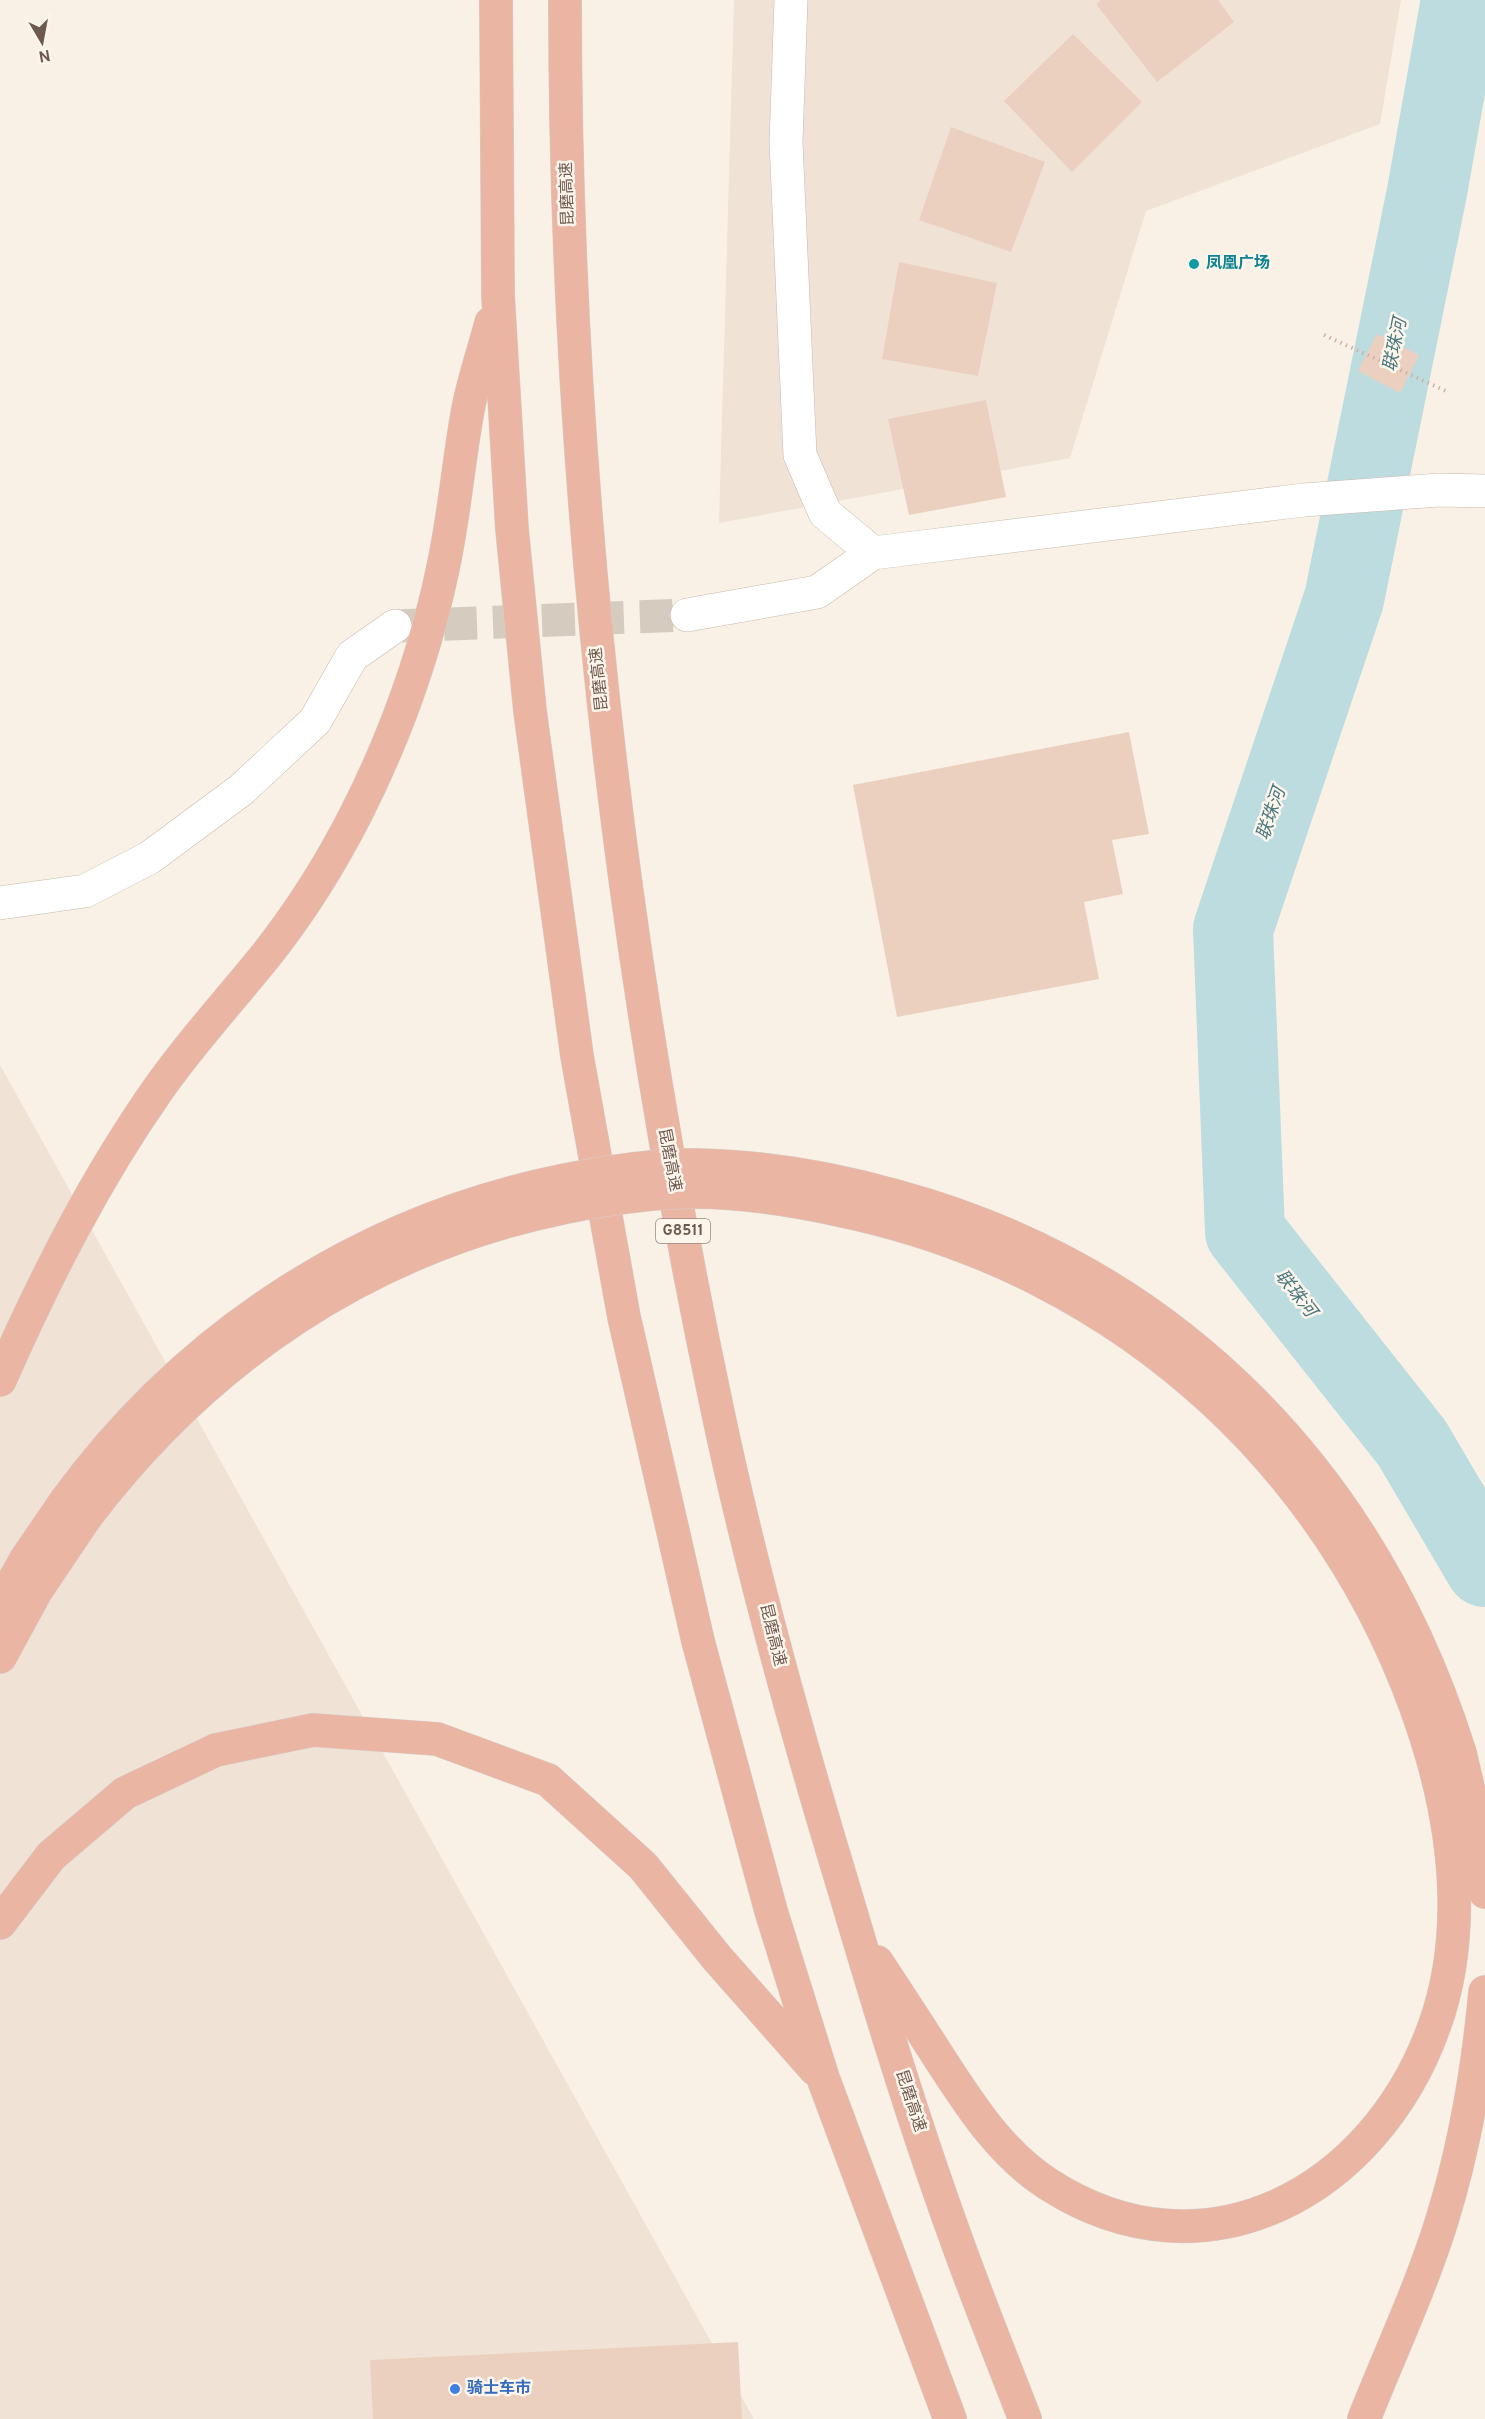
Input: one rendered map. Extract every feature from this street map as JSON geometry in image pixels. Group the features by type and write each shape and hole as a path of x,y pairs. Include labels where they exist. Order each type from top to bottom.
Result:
{"highway":[{"path":"496,0 498,296 512,529 530,711 577,1056 620,1294 698,1641 771,1911 823,2078 950,2419"},
{"name":"昆磨高速","path":"565,0 565,128 571,287 585,523 604,719 633,940 662,1120 717,1410 771,1633 856,1929 953,2232 1025,2419"},
{"path":"0,1380 68,1236 127,1136 166,1078 301,907 344,835 376,772 411,686 435,605 450,532 467,413 498,296"},
{"path":"0,1605 26,1559 209,1382 244,1354 313,1306 415,1253 511,1220 593,1202 645,1195 696,1192 813,1205 917,1229 1009,1264 1089,1306 1126,1329 1191,1380 1247,1434 1272,1461 1315,1516 1351,1571 1379,1621 1409,1687 1447,1756 1477,1826 1485,1893"},
{"path":"0,1657 36,1591 75,1510"},
{"path":"0,1923 51,1856 125,1793 216,1750 313,1730 437,1739 548,1780 643,1866 717,1958 823,2078"},
{"path":"856,1929 979,2118 999,2142 1030,2171 1048,2184 1090,2207 1136,2223 1185,2228 1237,2221 1290,2200 1343,2163 1375,2131 1411,2080 1435,2026 1448,1973 1453,1938 1454,1904 1447,1756"},
{"path":"1364,2419 1442,2221 1464,2135 1480,2047 1485,1992"}],"street":[{"path":"791,0 786,142 800,455 825,513 873,552"},
{"path":"687,615 817,592 873,552 1304,500 1439,490 1485,491"},
{"path":"0,903 85,891 149,858 242,790 315,722 352,656 395,626"}],"path":[{"path":"1323,335 1448,393"}],"shaded area":[{"path":"734,0 1401,0 1380,124 1146,211 1070,458 719,523"},
{"path":"0,1065 754,2419 0,2419"}],"building":[{"path":"1101,0 1218,0 1234,22 1157,82 1096,4"},
{"path":"1073,34 1142,102 1072,172 1004,101"},
{"path":"951,127 1045,162 1011,252 919,220"},
{"path":"899,262 997,283 978,376 882,359"},
{"path":"1377,334 1419,355 1400,393 1358,371"},
{"path":"986,400 1006,497 909,515 888,419"},
{"path":"1129,732 1149,834 1112,840 1123,894 1084,902 1099,979 897,1017 853,785"},
{"path":"738,2342 742,2419 373,2419 370,2360"}],"waterway":[{"name":"联珠河","path":"1461,0 1427,192 1344,599 1233,929 1245,1232 1412,1443 1485,1567"}],"tunnel":[{"path":"395,626 687,615"}],"place":[{"name":"凤凰广场","path":"1194,264"},
{"name":"骑士车市","path":"455,2389"}]}
